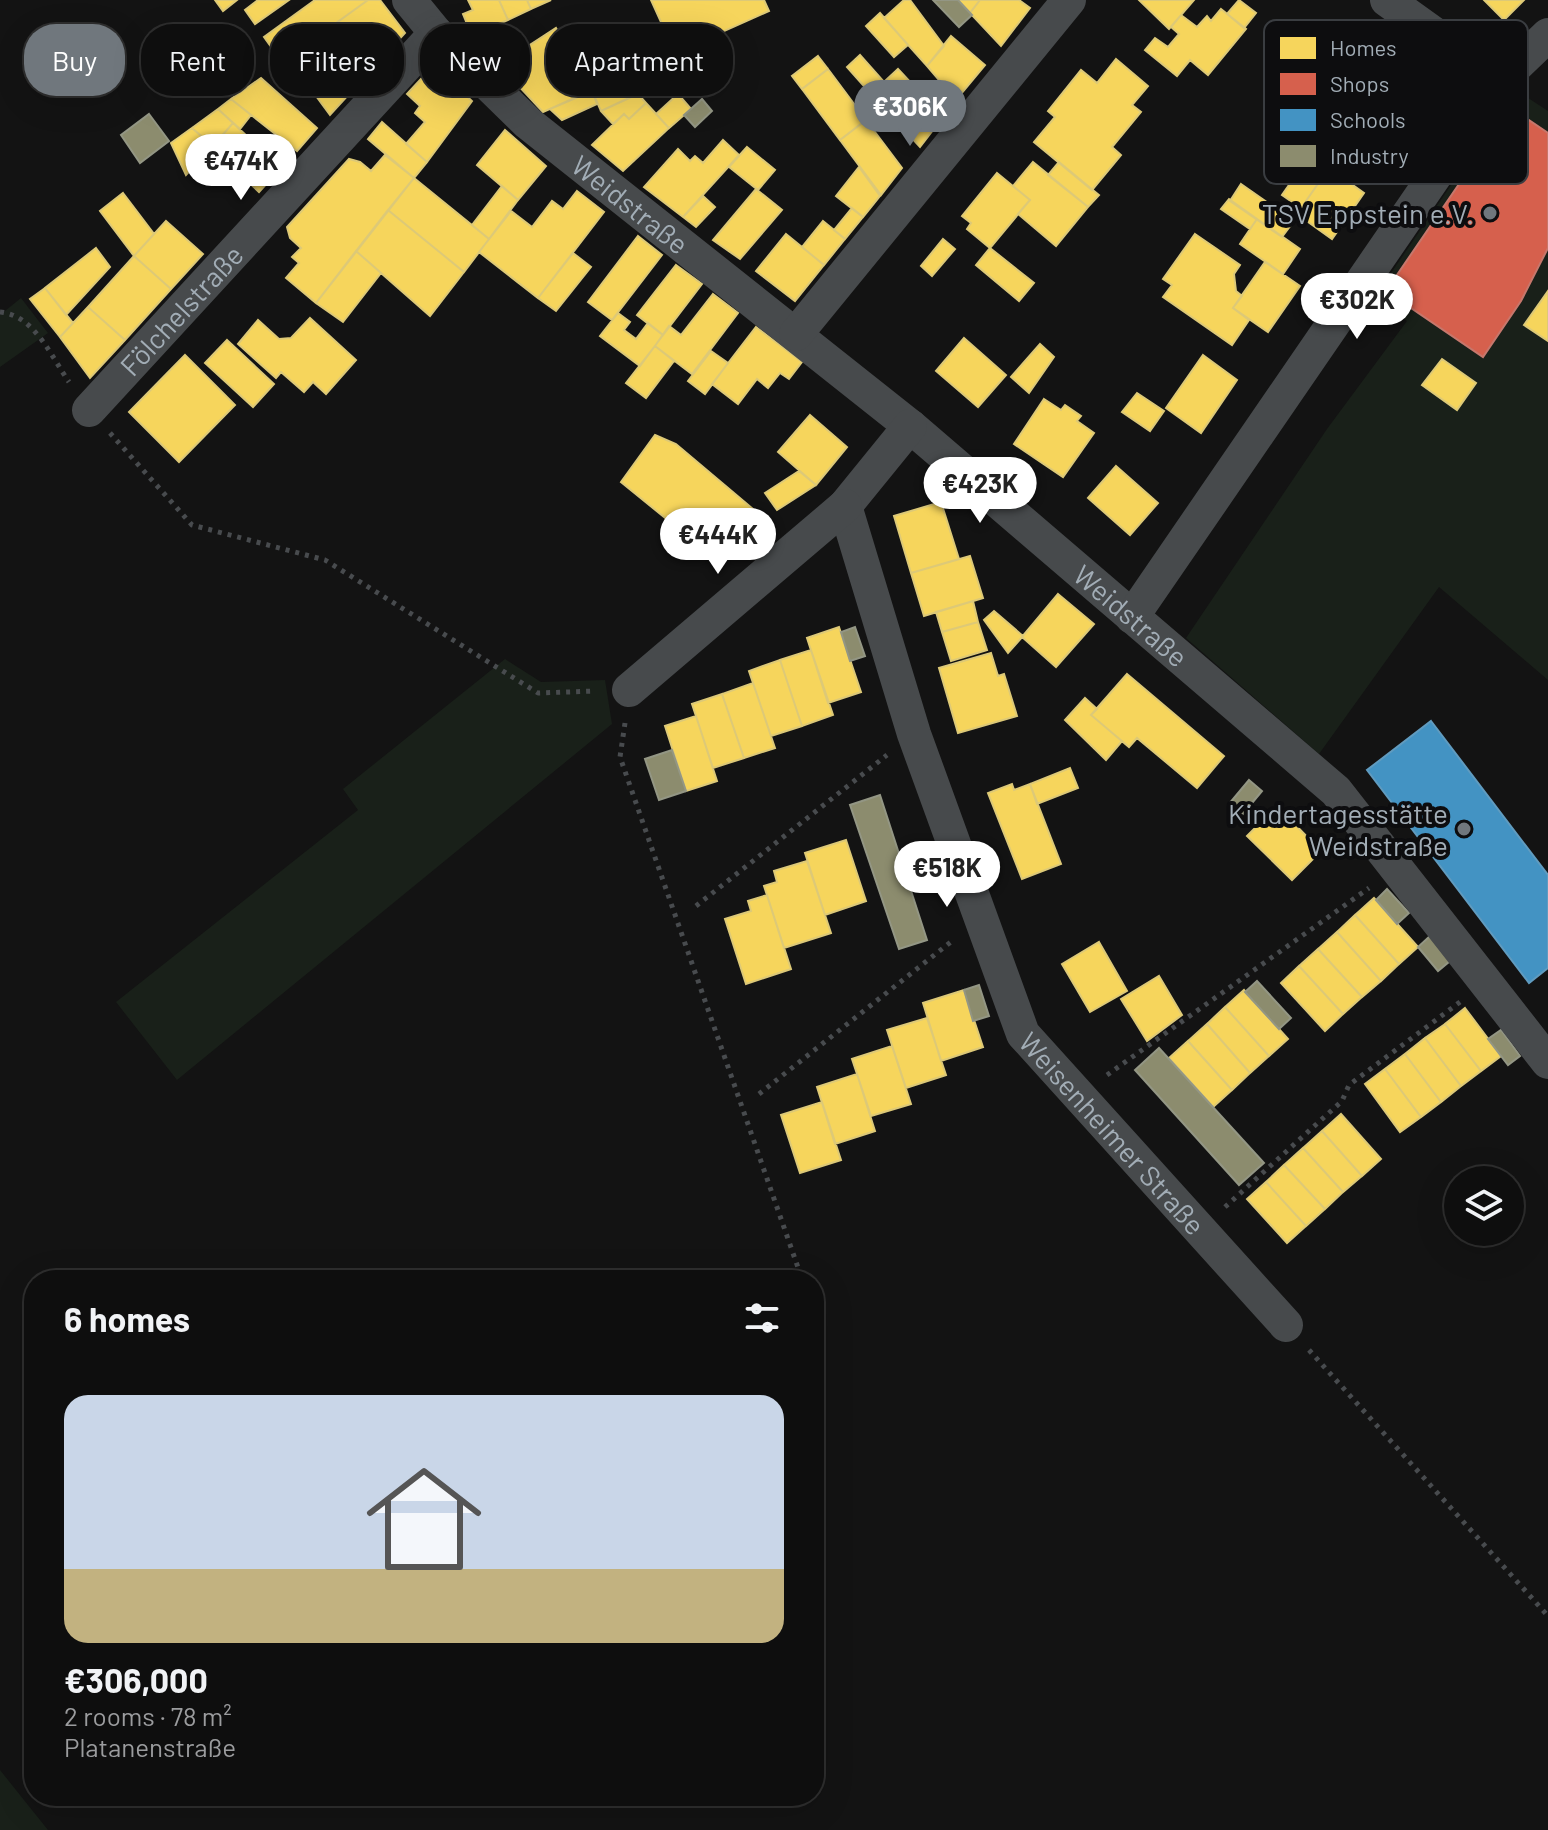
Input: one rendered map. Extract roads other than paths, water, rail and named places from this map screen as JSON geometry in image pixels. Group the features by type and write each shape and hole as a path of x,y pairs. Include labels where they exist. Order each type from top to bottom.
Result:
{"street":[{"name":"Weidstraße","path":"409,0 429,24"},
{"path":"796,334 1069,0"},
{"path":"1387,0 1415,20"},
{"path":"1528,54 1548,35"},
{"name":"Fölchelstraße","path":"89,410 420,50"},
{"name":"Weidstraße","path":"500,96 528,123 910,426 1336,791 1548,1062"},
{"path":"1132,617 1429,184"},
{"path":"629,690 845,506 910,426"},
{"name":"Weisenheimer Straße","path":"845,506 914,734 1023,1034 1286,1325"}],"place":[{"name":"TSV Eppstein e.V.","path":"1490,213"},
{"name":"Kindertagesstätte Weidstraße","path":"1464,829"}]}
